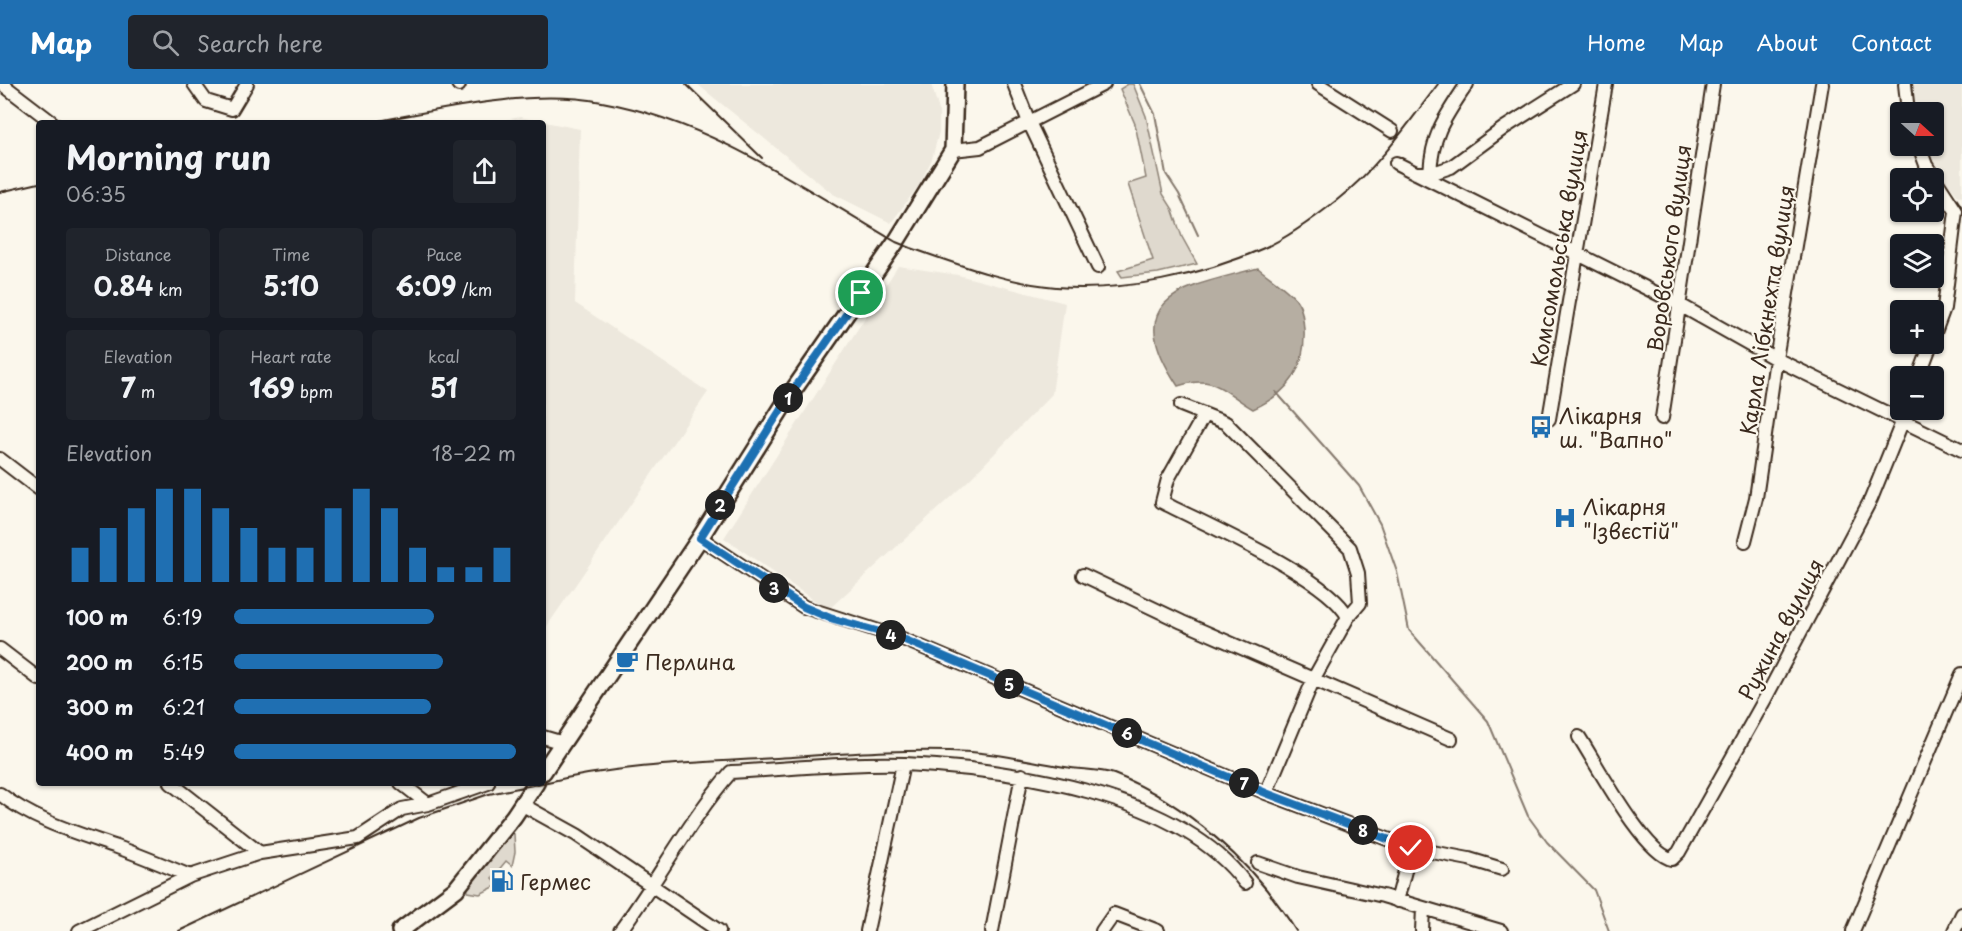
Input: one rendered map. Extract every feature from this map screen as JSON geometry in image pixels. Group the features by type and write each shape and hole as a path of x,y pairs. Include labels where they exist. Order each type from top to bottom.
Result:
{"main road":[{"path":"546,767 700,538 790,395 896,242 953,150 955,84"},
{"path":"400,931 456,889 534,786"}],"street":[{"path":"2,84 49,120"},
{"path":"194,84 206,101 232,109 247,84"},
{"path":"1014,84 1029,122 1098,267"},
{"path":"953,150 980,147 1104,84"},
{"path":"1318,84 1392,131"},
{"path":"1430,172 1431,147 1435,137 1467,84"},
{"path":"1414,174 1450,167 1504,128 1573,84"},
{"name":"Комсомольська вулиця","path":"1549,419 1606,84"},
{"name":"Воровського вулиця","path":"1662,418 1713,84"},
{"name":"Карла Лібкнехта вулиця","path":"1745,541 1756,498 1776,359 1822,84"},
{"path":"1905,84 1907,102"},
{"path":"1923,156 1926,165 1956,211 1944,308"},
{"path":"1396,163 1680,305 1776,359 1890,408"},
{"path":"1181,405 1226,423 1350,548 1358,573 1360,603 1348,617 1314,678 1266,793"},
{"path":"1204,415 1168,479 1162,502 1310,579 1343,607 1348,617"},
{"name":"Ружина вулиця","path":"1579,737 1645,840 1664,858 1672,859 1679,852 1765,699 1871,499 1903,420"},
{"path":"1913,420 1962,450"},
{"path":"0,459 36,487"},
{"path":"700,538 804,607 830,618 898,637 1266,793 1411,848 1469,858 1502,869"},
{"path":"1083,575 1182,622 1451,739"},
{"path":"0,649 36,677"},
{"path":"1853,931 1962,674"},
{"path":"546,738 561,742"},
{"path":"867,931 903,764"},
{"path":"620,931 652,888 718,787 731,772 903,764 1022,775 1102,795 1172,823 1215,850 1245,883"},
{"path":"992,931 1022,775"},
{"path":"175,786 261,853"},
{"path":"405,786 428,804"},
{"path":"79,931 190,876 261,853 358,838 402,809 428,804 479,786"},
{"path":"0,794 17,807 63,828 143,856 190,876"},
{"path":"521,804 577,835 652,888 719,931"},
{"path":"1398,901 1411,848"},
{"path":"1258,863 1298,877 1398,901 1501,931"},
{"path":"1422,931 1423,908"},
{"path":"1102,931 1114,914 1158,931"},
{"path":"1954,931 1962,914"}],"shaded area":[{"path":"697,84 931,84 939,110 939,132 932,159 919,185 891,223 833,194"},
{"path":"1133,84 1146,116 1163,194 1172,208 1182,237 1197,264 1158,273 1122,277 1118,271 1153,260 1128,184 1146,178 1135,124 1120,89"},
{"path":"1913,84 1962,84 1962,197 1958,196 1944,180 1944,168 1936,168 1930,156 1944,156 1944,102 1915,102"},
{"path":"520,117 535,120 506,120"},
{"path":"546,122 580,129 575,303 708,392 546,628"},
{"path":"898,266 958,275 1065,303 1052,394 970,479 828,610 724,538"},
{"path":"1258,268 1289,292 1300,307 1304,343 1302,356 1293,378 1266,403 1253,409 1210,383 1201,382 1178,386 1161,356 1155,332 1158,314 1168,300 1185,290"},
{"path":"508,834 514,834 515,852 512,866 506,861 492,878 498,885 480,894 468,892 467,884"}],"waterway":[{"path":"1140,84 1155,114 1166,174 1179,194 1198,235"},
{"path":"1276,392 1359,486 1380,524 1397,572 1409,630 1488,721 1528,816 1547,842 1594,890 1609,931"}],"railway":[{"path":"686,84 762,158"},
{"path":"383,120 514,99 574,98 602,102 642,112 719,141 791,179 896,242 911,248 982,272 1019,281 1037,285 1082,288 1162,280 1214,267 1273,244 1311,220 1352,188 1391,145 1438,84"},
{"path":"0,192 36,184"},
{"path":"546,782 650,766 891,751 983,753 1108,772 1141,786 1167,801 1217,839 1261,883 1296,931"},
{"path":"179,931 419,818 489,794 528,786"}],"place":[{"name":"Лікарня ш. \"Вапно\"","path":"1541,427"},
{"name":"Лікарня \"Ізвєстій\"","path":"1565,518"},
{"name":"Перлина","path":"627,661"},
{"name":"Гермес","path":"502,881"}],"route":[{"path":"861,293 790,395 700,538 804,607 830,618 898,637 1266,793 1411,848"}]}
